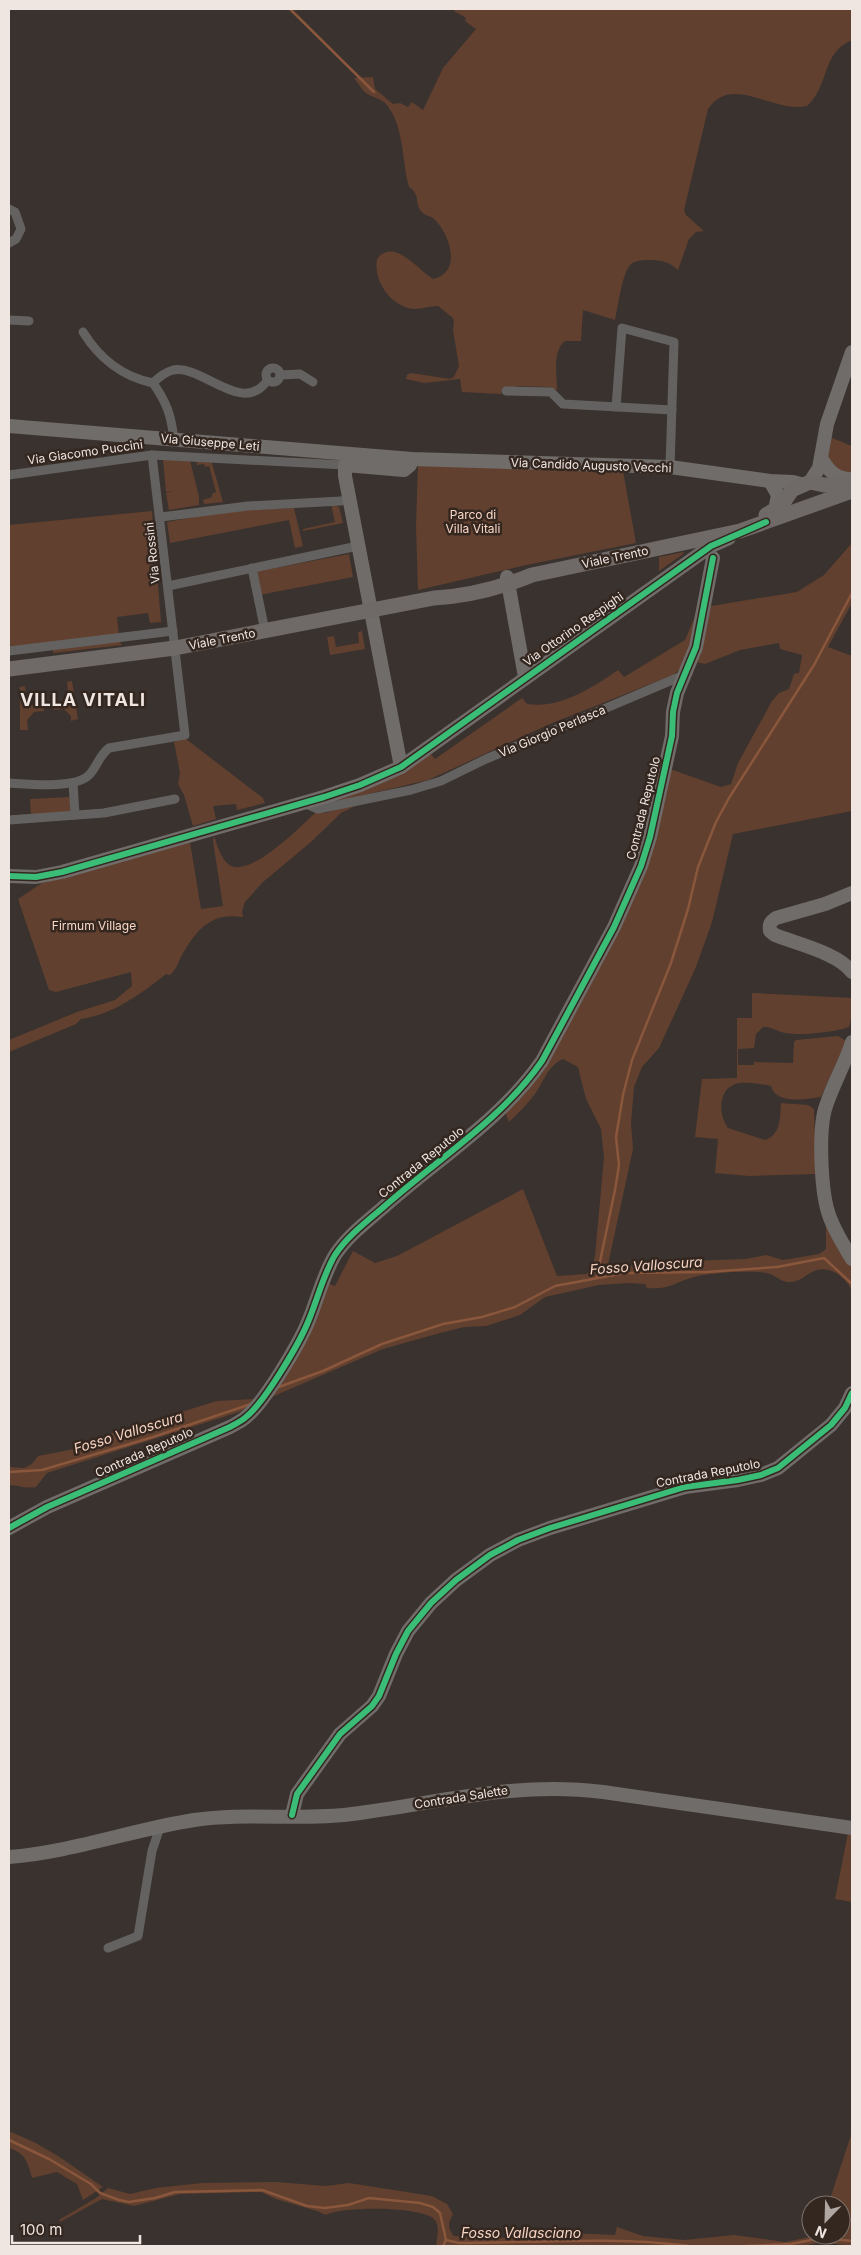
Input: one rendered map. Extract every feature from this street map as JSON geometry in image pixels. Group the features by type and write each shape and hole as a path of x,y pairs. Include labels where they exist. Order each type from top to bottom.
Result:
{"main road":[{"name":"Viale Trento","path":"9,669 175,648 434,598 459,587 508,581 532,575 706,549 737,528 779,507 792,490 813,484 839,485 852,480"},
{"path":"813,484 826,494 822,503"},
{"name":"Viale Trento","path":"779,507 799,511 852,491"},
{"path":"779,507 792,508 799,511"}],"street":[{"path":"9,209 15,212 20,229 16,239 9,243"},
{"path":"9,320 29,321"},
{"path":"616,407 622,328 674,342 670,467"},
{"path":"83,332 102,357 134,379 153,383 164,399 171,415 174,439"},
{"path":"813,484 819,468 827,424 852,352"},
{"path":"153,383 163,374 173,370 182,370 229,390 242,392 263,386 268,381 265,374 270,368 276,369 280,375 300,374 313,382"},
{"path":"506,391 551,392 563,404 672,410"},
{"name":"Via Giuseppe Leti","path":"11,425 412,459"},
{"path":"813,484 823,461 823,446"},
{"name":"Via Giacomo Puccini","path":"9,475 152,455 346,465"},
{"name":"Via Rossini","path":"73,783 88,776 100,755 110,748 185,735 161,517 152,455"},
{"path":"401,767 345,476 346,465 404,470 408,468 412,459"},
{"name":"Via Candido Augusto Vecchi","path":"412,459 670,467 770,481 813,484"},
{"path":"823,461 833,474 840,478 852,480"},
{"path":"770,481 778,495 779,507"},
{"path":"161,517 248,506 341,501 349,498"},
{"name":"Via Ottorino Respighi","path":"9,876 36,877 62,872 304,803 360,785 401,767 525,676 706,549 779,507"},
{"path":"168,586 358,546"},
{"path":"684,675 696,647 706,549"},
{"path":"252,568 264,630"},
{"path":"508,581 525,676"},
{"path":"9,651 174,631"},
{"name":"Via Giorgio Perlasca","path":"304,803 318,809 411,790 441,781 521,744 684,675"},
{"name":"Contrada Reputolo","path":"9,1528 47,1507 230,1427 246,1418 257,1406 295,1347 307,1324 335,1256 347,1241 421,1174 482,1127 518,1093 542,1061 614,927 641,866 650,837 672,736 673,712 677,693 684,675"},
{"path":"9,783 73,783 75,815"},
{"path":"9,820 104,813 175,799"},
{"path":"852,893 824,904 776,918 771,921 769,926 770,931 775,935 831,956 847,964 852,972"},
{"path":"852,1042 826,1106 822,1120 821,1139 827,1211 834,1230 852,1259"},
{"name":"Contrada Reputolo","path":"292,1816 297,1794 340,1734 372,1706 379,1696 396,1654 408,1631 431,1602 456,1580 490,1555 518,1540 550,1528 685,1487 738,1480 761,1475 778,1468 831,1425 845,1408 852,1392"},
{"name":"Contrada Salette","path":"9,1857 41,1854 194,1820 352,1814 504,1790 569,1788 852,1828"},
{"path":"108,1948 138,1936 152,1851 160,1827"}],"green space":[{"path":"454,9 852,9 852,40 835,53 819,89 807,106 781,105 741,94 729,94 718,99 708,109 684,210 686,215 704,231 696,232 689,239 678,270 668,263 658,260 640,260 631,264 625,274 615,320 583,310 581,341 565,341 558,351 556,364 557,390 548,387 517,386 516,388 502,388 501,394 462,392 460,379 424,383 406,379 407,375 411,373 450,379 454,377 459,366 453,330 454,322 453,318 438,306 414,309 406,307 391,298 385,292 378,276 377,259 384,253 398,253 406,257 433,279 442,275 448,269 451,261 451,252 439,225 433,218 420,210 417,197 409,187 400,136 394,116 384,102 366,93 354,78 373,77 375,89 393,104 400,103 408,107 412,102 423,110 443,68 476,29"},
{"path":"827,436 852,446 852,475 837,469 830,462 827,452"},
{"path":"196,459 211,460 223,502 204,504 203,500 212,497 212,494 216,492 209,466 205,467 204,464 197,465"},
{"path":"163,460 190,460 199,497 199,505 169,510 166,493 173,491 166,492"},
{"name":"Parco di Villa Vitali","path":"418,463 623,471 636,543 526,565 418,590 416,526"},
{"path":"331,504 339,507 343,523 303,531 303,529 335,522"},
{"path":"294,508 303,546 295,548 289,520 170,543 167,522 228,511"},
{"path":"152,511 161,622 150,623 148,613 117,617 119,636 9,648 9,525"},
{"path":"852,543 852,603 828,647 852,656 852,811 733,834 712,922 696,967 659,1048 642,1067 634,1087 631,1123 633,1149 607,1269 659,1262 746,1259 766,1255 783,1260 819,1254 826,1249 826,1223 852,1268 852,1292 843,1278 834,1272 823,1269 813,1271 794,1282 784,1281 769,1274 745,1272 698,1276 662,1288 647,1288 645,1284 629,1283 599,1285 545,1297 520,1315 486,1326 464,1327 383,1349 267,1399 327,1283 335,1286 353,1251 375,1263 397,1256 523,1189 557,1276 586,1274 592,1269 595,1256 604,1157 601,1129 586,1099 578,1067 563,1059 557,1062 529,1102 509,1122 505,1112 609,945 670,769 721,787 731,784 738,763 772,701 779,693 789,689 794,674 799,673 802,655 780,649 779,643 740,650 705,664 696,662 711,606 797,592 824,575"},
{"path":"684,552 683,554 659,571 659,557"},
{"path":"349,554 353,577 259,595 254,572"},
{"path":"702,600 690,651 680,669 673,675 550,724 428,780 334,802 323,802 431,754 435,759 522,698 527,704 551,703 575,696 618,670 624,677 685,640"},
{"path":"586,620 587,622 533,662 526,657"},
{"path":"362,631 365,649 330,655 327,637 334,636 336,647 359,643 358,632"},
{"path":"119,641 122,645 53,653 53,647"},
{"path":"72,681 78,719 71,721 71,716 64,709 54,710 53,703 69,701 67,682"},
{"path":"25,686 27,706 43,704 44,711 34,712 27,720 28,730 20,730 20,687"},
{"path":"186,739 263,798 265,803 237,810 236,804 213,806 216,819 193,826 184,795 178,784 180,773 174,742"},
{"path":"70,797 71,813 31,815 30,799"},
{"name":"Firmum Village","path":"363,802 341,813 311,842 263,882 245,902 242,911 243,917 222,917 206,924 199,930 170,975 166,974 147,989 115,1008 93,1017 81,1019 76,1024 9,1052 9,1040 77,1012 115,1000 132,986 131,972 56,992 49,990 18,899 45,881 190,842 201,909 223,906 213,841 214,836 221,855 228,864 237,867 248,865 287,839 316,812 325,813"},
{"path":"752,993 852,998 852,1015 849,1027 827,1032 792,1034 763,1027 756,1034 754,1048 738,1049 738,1065 754,1065 754,1062 793,1063 794,1042 796,1040 838,1036 846,1041 821,1097 785,1098 774,1092 771,1086 743,1083 729,1087 721,1104 723,1117 728,1128 765,1140 770,1138 777,1130 780,1120 781,1103 808,1105 814,1109 816,1174 749,1176 715,1173 718,1139 695,1137 702,1079 737,1078 737,1018 752,1018"},
{"path":"255,1399 252,1407 242,1411 47,1473 36,1487 29,1488 9,1485 9,1467 24,1468 32,1464 38,1456 74,1449 80,1443 217,1401"},
{"path":"848,1833 852,1834 852,1902 835,1899"},
{"path":"9,2131 36,2143 103,2187 83,2200 77,2184 57,2172 32,2178 29,2167 22,2155 9,2148"},
{"path":"852,2132 852,2246 844,2245 851,2245 851,2195 831,2195"},
{"path":"276,2182 326,2186 349,2183 432,2196 447,2204 453,2214 449,2225 454,2236 510,2238 571,2233 615,2235 617,2227 643,2236 684,2240 734,2235 785,2242 801,2239 801,2245 807,2245 436,2246 437,2226 435,2220 428,2215 400,2210 364,2209 335,2212 326,2215 276,2199 261,2192 180,2194 134,2206 102,2199 60,2222 59,2220 96,2198 108,2188 130,2194 156,2188 202,2183"}],"waterway":[{"path":"290,9 374,92"},
{"path":"597,1276 619,1165 616,1137 623,1095 632,1060 671,963 688,909 698,867 716,822 729,798 814,665 852,593"},
{"name":"Fosso Valloscura","path":"276,1388 323,1371 382,1344 443,1324 482,1317 515,1307 555,1286 625,1273 707,1272 777,1267 824,1258 851,1283"},
{"name":"Fosso Valloscura","path":"9,1472 42,1470 153,1437 251,1404"},
{"name":"Fosso Vallasciano","path":"9,2140 49,2159 91,2184 100,2193 129,2202 155,2198 175,2192 262,2190 307,2206 325,2208 348,2205 369,2198 420,2203 433,2207 440,2213 446,2240 459,2243 632,2241 689,2246"},
{"name":"Fosso Vallasciano","path":"746,2246 791,2244 821,2238 852,2241"},
{"name":"Fosso Vallasciano","path":"443,2246 446,2240"}],"cycle path":[{"path":"9,876 36,877 62,872 324,797 360,785 401,767 711,546 766,522"},
{"path":"9,1528 47,1507 230,1427 244,1418 253,1410 271,1387 297,1344 308,1322 327,1271 340,1248 352,1234 489,1120 526,1082 542,1061 614,927 641,866 650,837 672,736 673,712 677,693 696,647 713,558"},
{"path":"292,1815 297,1794 340,1734 372,1706 379,1696 396,1654 408,1631 431,1603 456,1580 490,1555 518,1540 550,1528 685,1487 738,1480 761,1475 778,1468 831,1425 845,1408 852,1393"}],"district":[{"name":"VILLA VITALI","path":"83,699"}]}
